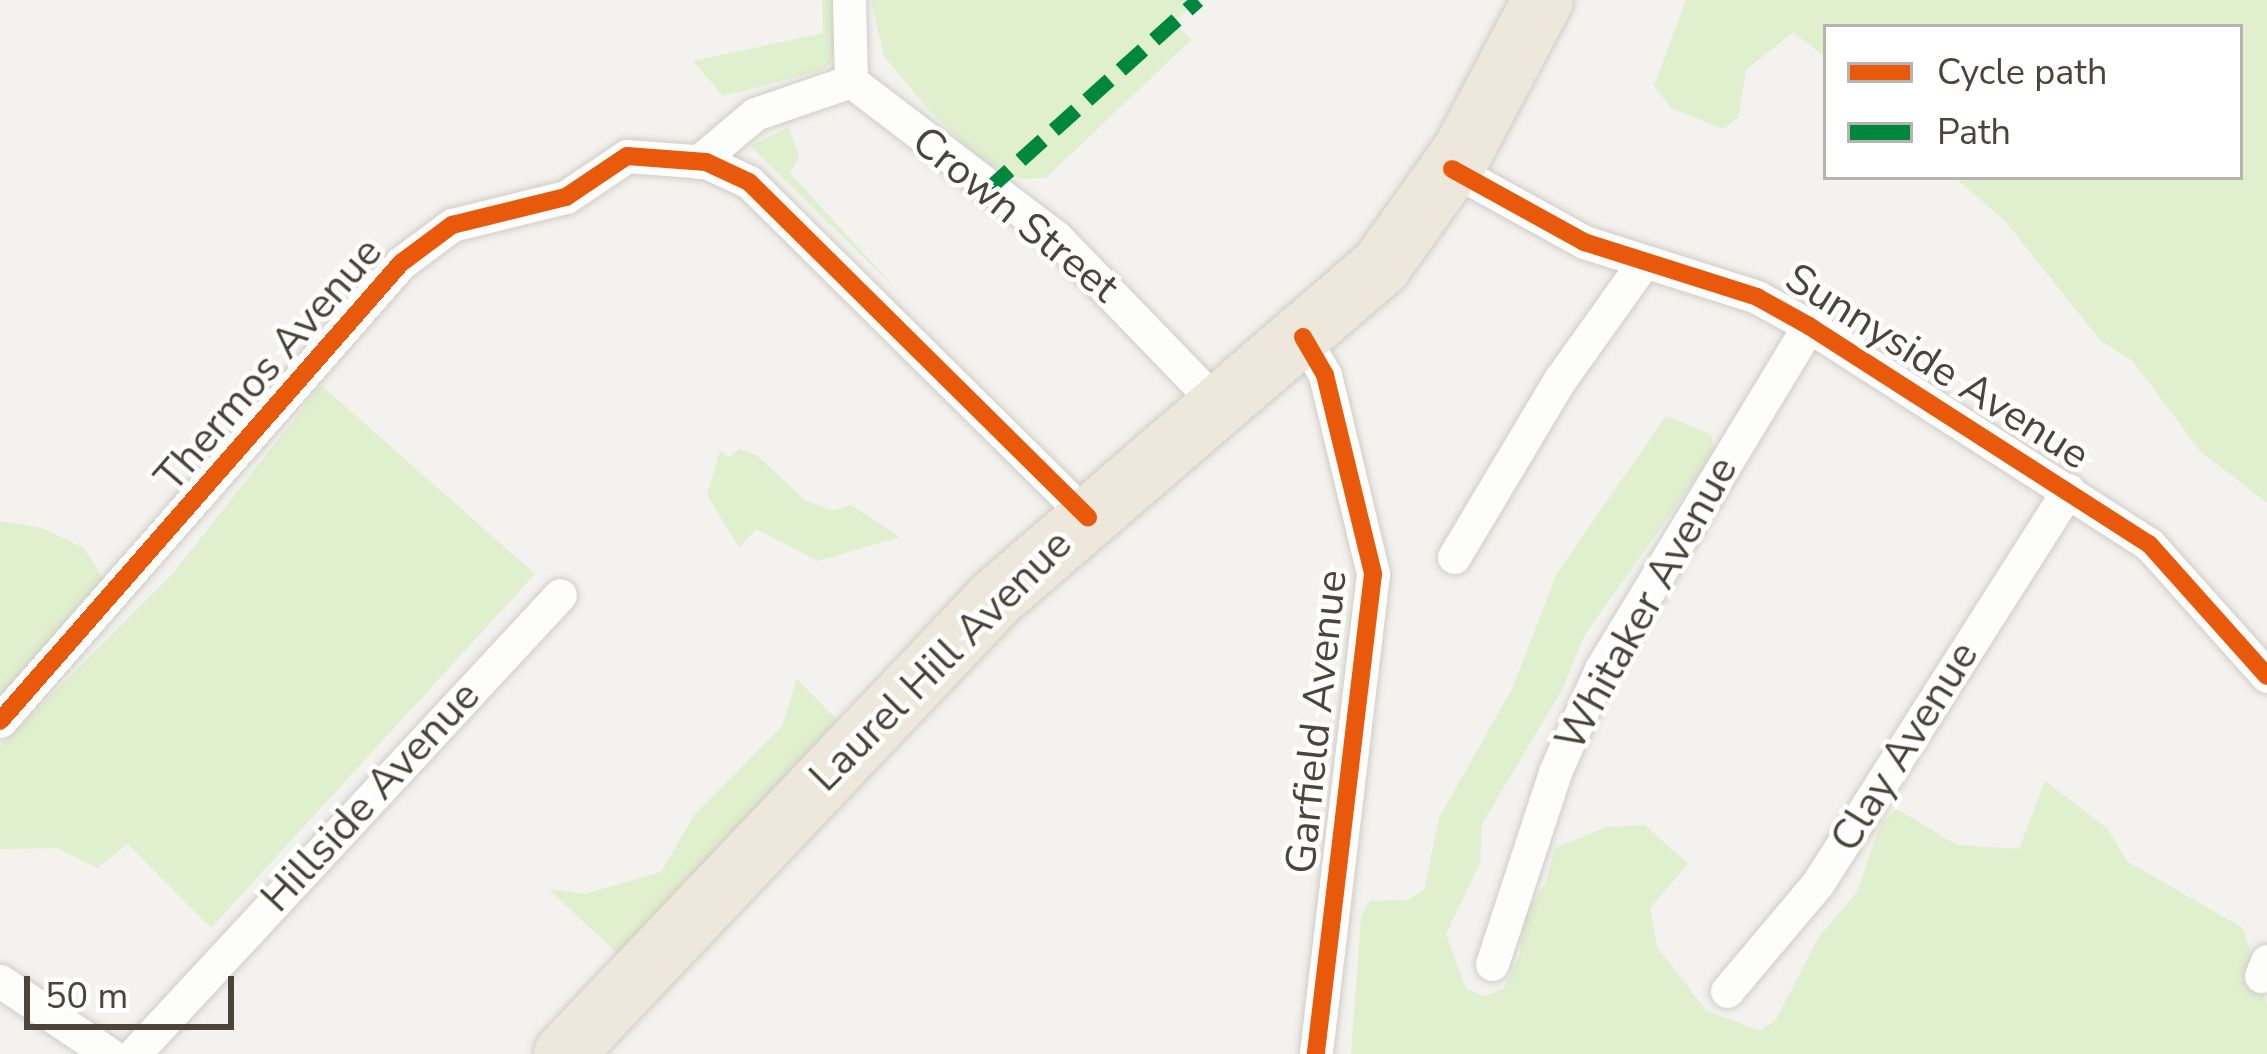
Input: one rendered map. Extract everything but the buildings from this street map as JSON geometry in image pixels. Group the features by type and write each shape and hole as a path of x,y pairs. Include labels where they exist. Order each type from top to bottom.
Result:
{"highway":[{"name":"Laurel Hill Avenue","path":"565,1054 939,655 1088,517 1222,408 1389,257 1451,169 1544,0"}],"street":[{"path":"698,162 755,114 851,81 849,0"},
{"name":"Crown Street","path":"851,81 1056,237 1222,408"},
{"name":"Thermos Avenue","path":"0,721 421,246 465,219 566,197 627,156 698,162 748,182 1088,517"},
{"name":"Sunnyside Avenue","path":"1451,169 1585,242 1765,300 1809,326 2161,554 2267,676"},
{"path":"1454,557 1534,419 1644,262"},
{"name":"Whitaker Avenue","path":"1492,964 1555,772 1601,670 1809,326"},
{"name":"Garfield Avenue","path":"1303,337 1325,375 1373,574 1316,1054"},
{"name":"Clay Avenue","path":"1727,992 1818,884 2068,490"},
{"name":"Hillside Avenue","path":"134,1054 560,595"},
{"path":"0,981 109,1054"}],"green space":[{"path":"822,0 838,0 833,60 823,70 723,96 693,61 823,33"},
{"path":"871,0 1198,0 1174,22 1191,40 1046,178 1021,179 981,160 927,108 884,56"},
{"path":"1686,0 2267,0 2267,503 2200,451 2133,361 2100,340 2005,221 1957,180 2243,180 2243,24 1823,24 1823,56 1793,32 1746,70 1738,118 1723,129 1671,108 1654,86"},
{"path":"789,127 799,157 790,173 901,294 750,146"},
{"path":"321,385 535,574 211,928 128,844 97,868 57,848 0,849 0,746 174,572"},
{"path":"1666,416 1711,434 1714,453 1584,636 1562,690 1482,824 1480,863 1446,934 1466,989 1485,996 1504,988 1520,954 1523,916 1545,885 1555,848 1607,827 1645,825 1688,864 1650,908 1657,947 1706,1010 1760,1031 1776,1020 1818,938 1857,892 1881,822 1897,809 1957,845 2019,849 2045,781 2107,828 2128,862 2243,928 2267,1005 2267,1054 1351,1054 1361,917 1369,901 1408,900 1424,890 1439,818 1513,687 1557,573"},
{"path":"739,449 758,456 803,499 832,511 851,505 900,537 818,561 756,529 739,548 707,495 720,451 729,457"},
{"path":"0,521 42,528 84,548 108,586 0,709"},
{"path":"797,679 847,730 627,962 548,889 585,894 661,872 694,815 782,726"}],"marked path":[{"path":"987,190 1198,0"}],"cycle path":[{"path":"0,721 401,263 452,225 566,197 627,156 706,162 749,182 1088,517"},
{"path":"1452,169 1584,242 1757,297 1809,326 2149,544 2267,676"},
{"path":"1303,337 1325,375 1373,574 1316,1054"}]}
